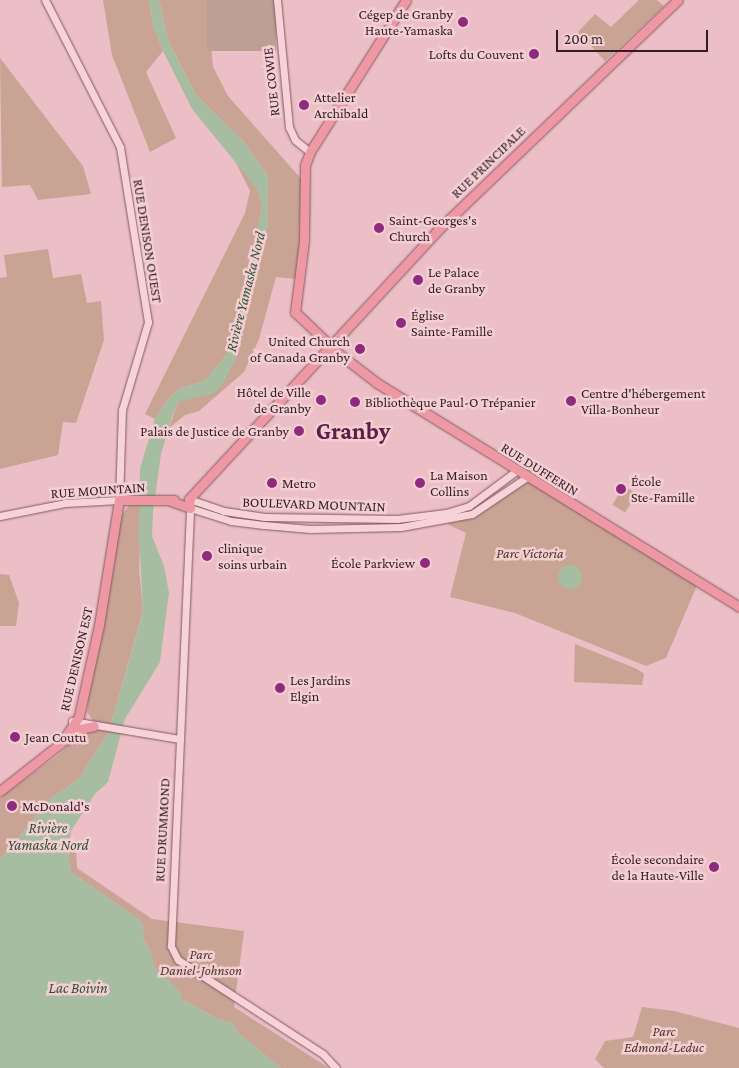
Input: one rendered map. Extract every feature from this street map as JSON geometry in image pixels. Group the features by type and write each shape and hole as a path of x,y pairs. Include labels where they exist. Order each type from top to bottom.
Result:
{"main road":[{"name":"RUE DUFFERIN","path":"406,0 310,152 304,174 304,241 293,306 298,317 377,383 739,608"},
{"name":"RUE PRINCIPALE","path":"190,503 331,346 476,192 678,0"},
{"name":"RUE MOUNTAIN","path":"119,500 168,500 190,503"},
{"name":"RUE DENISON EST","path":"0,791 61,743 82,709 119,500"},
{"path":"39,761 73,721 87,683"},
{"path":"82,709 96,727"},
{"path":"61,743 80,729 96,727"}],"street":[{"name":"RUE DENISON OUEST","path":"45,0 120,147 144,291 147,334 122,410 119,500"},
{"name":"RUE COWIE","path":"276,0 289,127 295,140 310,152"},
{"name":"BOULEVARD MOUNTAIN","path":"190,503 224,511 265,517 397,519 446,513 468,506 516,470"},
{"name":"BOULEVARD MOUNTAIN","path":"190,503 231,521 264,526 310,529 401,528 472,514 528,477"},
{"name":"RUE MOUNTAIN","path":"0,516 64,503 119,500"},
{"name":"RUE DRUMMOND","path":"190,503 170,937 173,953 236,1000 323,1054 336,1068"},
{"path":"73,721 96,727 179,739"}],"green space":[{"path":"103,0 149,0 153,25 163,51 146,72 176,138 150,152 112,55"},
{"path":"159,0 207,0 213,67 228,96 304,182 305,210 296,279 276,277 259,339 244,372 199,411 185,415 169,428 178,402 192,397 235,360 268,224 268,176 244,142 196,95 168,40"},
{"path":"639,0 657,0 664,6 605,61 578,32 595,14 611,27"},
{"path":"0,58 83,166 91,194 38,200 30,185 2,187"},
{"path":"233,157 258,190 262,207 255,246 227,354 206,380 179,389 169,398 155,419 145,414 245,213 250,191"},
{"path":"48,249 53,278 81,274 87,303 101,301 104,340 76,423 63,422 58,455 0,469 0,278 7,277 4,255"},
{"name":"Parc Victoria","path":"526,478 698,583 666,658 646,666 515,613 450,597 466,533 447,524 474,515"},
{"path":"624,486 637,494 625,513 612,505"},
{"path":"129,505 141,505 139,569 143,611 109,731 79,779 50,799 0,860 0,798 58,755 80,735 96,731 96,725 87,712 88,701 121,516"},
{"path":"0,574 9,575 19,603 16,626 0,626"},
{"path":"575,644 637,669 644,674 642,685 574,682"},
{"name":"Parc Daniel-Johnson","path":"68,851 76,852 77,868 152,919 244,931 234,1007 329,1068 281,1068 237,1032 232,1022 219,1020 180,998 181,993 154,967 150,950 144,940 142,922 71,872"},
{"name":"Parc Edmond-Leduc","path":"642,1007 674,1011 739,1028 739,1068 604,1068 595,1059 605,1041 633,1037"}],"shaded area":[{"path":"207,0 276,0 276,51 207,51"}],"water":[{"name":"Lac Boivin","path":"149,0 159,0 168,40 196,95 244,142 268,176 268,224 235,360 223,384 214,393 178,402 172,417 161,454 153,512 152,536 164,566 169,593 160,662 125,719 108,782 95,794 71,831 68,851 71,872 142,922 144,940 150,950 154,967 181,993 180,998 219,1020 232,1022 237,1032 281,1068 0,1068 0,860 50,799 79,779 109,731 143,612 139,537 140,469 144,455 155,419 169,398 179,389 206,380 227,354 255,246 262,207 258,190 192,109 163,51 153,25"},
{"path":"570,565 575,566 581,572 581,582 575,588 570,589 565,588 559,582 558,577 559,572 565,566"}],"place":[{"name":"Cégep de Granby Haute-Yamaska","path":"463,22"},
{"name":"Lofts du Couvent","path":"534,54"},
{"name":"Attelier Archibald","path":"304,105"},
{"name":"Saint-Georges's Church","path":"379,228"},
{"name":"Le Palace de Granby","path":"418,280"},
{"name":"Église Sainte-Famille","path":"401,323"},
{"name":"United Church of Canada Granby","path":"360,349"},
{"name":"Hôtel de Ville de Granby","path":"321,400"},
{"name":"Centre d'hébergement Villa-Bonheur","path":"571,401"},
{"name":"Bibliothèque Paul-O Trépanier","path":"355,402"},
{"name":"Palais de Justice de Granby","path":"299,431"},
{"name":"Metro","path":"272,483"},
{"name":"La Maison Collins","path":"420,483"},
{"name":"École Ste-Famille","path":"621,489"},
{"name":"clinique soins urbain","path":"207,556"},
{"name":"École Parkview","path":"425,563"},
{"name":"Les Jardins Elgin","path":"280,688"},
{"name":"Jean Coutu","path":"15,737"},
{"name":"McDonald's","path":"12,806"},
{"name":"École secondaire de la Haute-Ville","path":"714,867"}],"district":[{"name":"Granby","path":"353,431"}],"water label":[{"name":"Rivière Yamaska Nord","path":"246,292"},
{"name":"Rivière Yamaska Nord","path":"48,836"}]}
